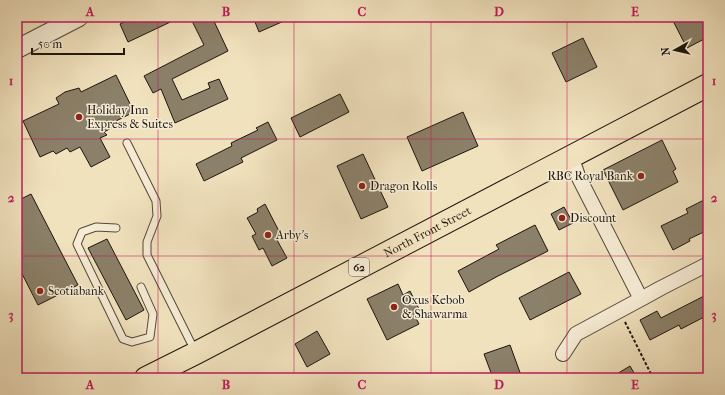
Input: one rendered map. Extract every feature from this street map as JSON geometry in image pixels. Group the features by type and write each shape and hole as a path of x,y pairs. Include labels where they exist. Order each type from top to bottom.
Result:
{"main road":[{"name":"North Front Street","path":"146,378 708,85"}],"street":[{"path":"17,48 79,17"},
{"path":"571,156 578,176 641,299"},
{"path":"563,354 576,334 708,264"}],"lane":[{"path":"127,143 156,201 157,216 147,242 148,255 196,353"},
{"path":"116,228 96,227 82,232 76,244 123,339 132,342 150,337 153,314 140,287"}],"path":[{"path":"620,311 653,378"}],"building":[{"path":"134,17 181,17 128,42 120,24"},
{"path":"190,17 212,17 228,51 172,79 182,100 210,88 208,83 219,79 228,99 175,123 161,89 153,93 144,76 204,45"},
{"path":"253,17 293,17 259,32"},
{"path":"671,17 701,17 708,30 708,37 687,48"},
{"path":"583,38 597,67 566,82 552,53"},
{"name":"Holiday Inn Express & Suites","path":"116,75 134,112 114,122 115,126 104,132 107,135 100,138 110,157 91,167 80,147 70,152 67,148 56,154 53,151 40,157 23,121 59,104 56,98 65,92 79,88 81,92"},
{"path":"340,94 349,112 300,137 291,118"},
{"path":"463,112 478,146 422,171 407,137"},
{"path":"268,122 277,140 241,158 243,162 204,181 196,164 232,146 231,143 258,130 256,128"},
{"name":"RBC Royal Bank","path":"662,140 676,169 673,171 678,182 623,210 603,170"},
{"name":"Dragon Rolls","path":"363,154 388,207 361,219 337,166"},
{"path":"31,194 78,285 38,305 17,264 17,201"},
{"path":"708,198 708,230 689,239 690,241 673,250 661,226 688,213 686,209"},
{"name":"Arby's","path":"265,204 282,237 277,240 287,258 272,266 263,248 259,250 252,236 256,234 247,218 258,212 257,209"},
{"name":"Discount","path":"564,207 573,223 559,230 551,214"},
{"path":"535,225 548,251 469,292 458,271 499,249 496,245"},
{"path":"107,239 144,310 126,320 88,248"},
{"path":"569,272 581,294 530,320 519,298"},
{"name":"Oxus Kebob & Shawarma","path":"398,284 403,295 410,291 422,315 416,318 419,324 387,340 367,299"},
{"path":"708,294 708,315 681,329 679,325 650,340 640,320 657,311 661,318"},
{"path":"317,331 330,354 307,367 295,344"},
{"path":"510,345 522,378 493,378 484,354"},
{"path":"630,366 637,378 610,378"}],"place":[{"name":"Holiday Inn Express & Suites","path":"79,117"},
{"name":"RBC Royal Bank","path":"641,176"},
{"name":"Dragon Rolls","path":"362,186"},
{"name":"Discount","path":"562,218"},
{"name":"Arby's","path":"268,235"},
{"name":"Scotiabank","path":"40,291"},
{"name":"Oxus Kebob & Shawarma","path":"394,307"}]}
